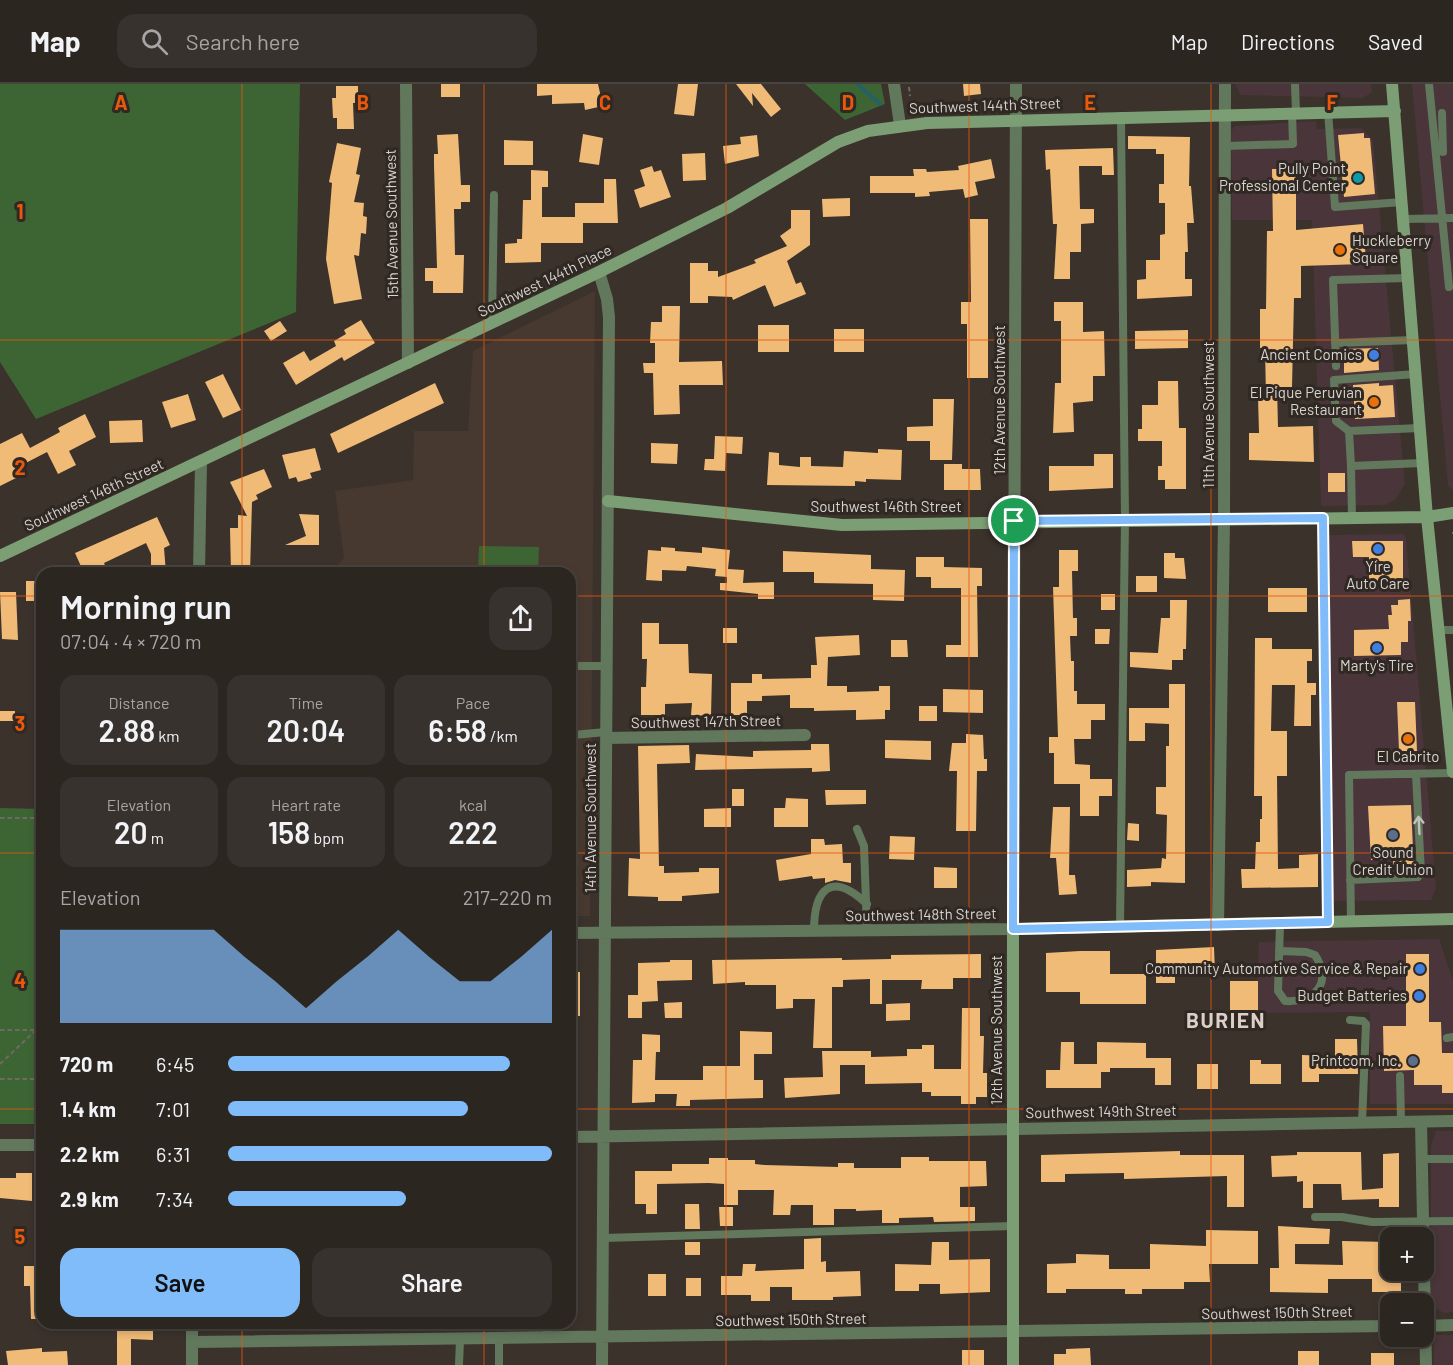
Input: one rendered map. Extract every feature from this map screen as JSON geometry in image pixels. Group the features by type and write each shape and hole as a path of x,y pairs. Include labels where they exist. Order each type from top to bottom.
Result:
{"street":[{"name":"15th Avenue Southwest","path":"405,84 408,363"},
{"path":"894,84 900,125"},
{"name":"12th Avenue Southwest","path":"1013,1365 1014,521 1018,119 1016,84"},
{"name":"11th Avenue Southwest","path":"1218,925 1224,519 1225,84"},
{"path":"1392,84 1427,517 1439,630 1448,673 1453,773"},
{"name":"Southwest 144th Street","path":"900,125 1121,116 1395,111"},
{"name":"Southwest 144th Place","path":"201,462 599,272 727,208 838,142 868,131 900,125"},
{"name":"14th Avenue Southwest","path":"599,272 607,299 609,317 602,1365"},
{"path":"199,567 201,462"},
{"name":"Southwest 146th Street","path":"0,556 201,462"},
{"name":"Southwest 146th Street","path":"608,501 842,525 1427,517 1453,513"},
{"name":"Southwest 147th Street","path":"606,735 805,735"},
{"name":"Southwest 148th Street","path":"576,933 1013,929 1453,918"},
{"name":"Southwest 149th Street","path":"576,1137 1453,1121"},
{"path":"1421,1122 1425,1293"},
{"path":"0,1145 36,1145"},
{"path":"1434,1326 1453,1325"},
{"name":"Southwest 150th Street","path":"192,1342 1380,1326"},
{"path":"192,1329 192,1365"},
{"path":"1426,1347 1426,1365"}],"lane":[{"path":"1225,146 1293,144 1295,84"},
{"path":"1430,84 1449,287"},
{"path":"1328,111 1335,207 1402,202"},
{"path":"1442,113 1443,152"},
{"path":"1120,927 1125,520 1121,116"},
{"path":"492,323 494,195"},
{"path":"1404,219 1453,218"},
{"path":"1336,366 1333,280 1408,278"},
{"path":"1335,343 1413,340"},
{"path":"1416,375 1334,380 1336,421 1349,431 1420,428"},
{"path":"1349,431 1352,518"},
{"path":"1351,466 1423,463"},
{"path":"1323,518 1328,922"},
{"path":"1439,630 1453,630"},
{"path":"576,666 608,666"},
{"path":"576,735 606,735"},
{"path":"1351,922 1348,775 1453,773"},
{"path":"1350,880 1418,877 1421,873 1416,774"},
{"path":"857,829 864,846 867,930"},
{"path":"814,931 814,908 823,891 834,886 843,887 867,904"},
{"path":"1279,951 1306,952 1315,955 1321,971 1317,992 1311,998 1285,1001 1281,996 1279,951 1280,924"},
{"path":"1350,1020 1363,1021 1366,1024 1362,1123"},
{"path":"1400,1076 1401,1122"},
{"path":"1422,1159 1453,1159"},
{"path":"1315,1217 1342,1217 1372,1222 1453,1221"},
{"path":"604,1238 1012,1226"},
{"path":"547,1329 547,1339"},
{"path":"499,1339 499,1365"},
{"path":"459,1365 460,1340"}],"path":[{"path":"0,818 36,818"},
{"path":"0,1030 36,1030"},
{"path":"0,1064 36,1030"},
{"path":"0,1080 36,1079"}],"shaded area":[{"path":"1235,84 1371,84 1372,92 1363,98 1241,95"},
{"path":"1412,84 1453,84 1453,490 1448,486"},
{"path":"1316,121 1317,129 1362,128 1373,141 1405,484 1396,499 1385,505 1321,506 1312,220 1232,220 1231,131 1235,126"},
{"path":"595,291 590,916 576,916 576,567 336,567 344,558 335,491 413,480 414,431 468,431 473,351"},
{"path":"1403,534 1406,538 1436,888 1431,900 1332,901 1328,535"},
{"path":"1439,939 1453,980 1453,1104 1370,1104 1370,1012 1256,1013 1259,942"},
{"path":"1436,1131 1453,1131 1453,1312 1444,1313 1434,1308 1434,1293 1431,1293 1431,1281 1434,1281 1434,1227 1431,1227 1431,1146"},
{"path":"1434,1335 1453,1335 1453,1365 1434,1365"}],"green space":[{"path":"0,84 300,84 296,312 36,419 0,362"},
{"path":"805,84 881,84 885,104 845,120"},
{"path":"479,546 539,547 538,567 478,567"},
{"path":"0,808 36,809 36,1124 0,1124"}],"building":[{"path":"441,84 460,84 460,97 441,97"},
{"path":"537,84 598,84 603,106 585,110 584,103 552,104 552,95 537,96"},
{"path":"678,84 698,84 694,116 674,114"},
{"path":"736,84 761,84 781,109 771,117 752,93 753,106"},
{"path":"963,84 980,84 981,94 964,96"},
{"path":"336,86 358,86 358,103 353,103 354,129 337,129 337,118 333,118 332,98 336,98"},
{"name":"Pully Point Professional Center","path":"1364,133 1364,138 1370,138 1375,194 1344,197 1338,135"},
{"path":"458,134 461,185 470,185 470,202 461,202 461,209 454,209 455,255 464,255 463,293 433,293 433,281 425,281 425,268 437,268 434,154 438,154 437,135"},
{"path":"583,134 603,138 599,165 579,162"},
{"path":"757,135 759,156 725,164 723,146 741,144 740,137"},
{"path":"1128,136 1190,137 1189,186 1191,186 1194,223 1187,223 1188,252 1185,252 1185,279 1192,279 1192,296 1137,299 1137,280 1146,279 1146,260 1160,260 1160,235 1165,234 1165,203 1159,203 1159,184 1164,184 1164,154 1156,154 1156,149 1128,149"},
{"path":"504,140 533,141 533,165 504,165"},
{"path":"337,143 361,148 356,174 360,175 354,202 364,203 363,216 367,217 366,234 361,233 359,256 354,255 362,299 334,304 326,259 332,183 329,182"},
{"path":"1113,148 1114,175 1102,175 1102,166 1079,166 1080,209 1094,209 1094,223 1081,224 1081,252 1070,252 1070,279 1054,279 1057,224 1053,224 1050,169 1046,170 1045,150"},
{"path":"705,153 706,180 683,181 682,154"},
{"path":"991,159 995,178 975,182 978,195 965,198 963,189 929,192 930,196 915,197 915,193 870,193 870,176 914,176 913,169 926,169 927,172 959,170 958,166"},
{"path":"652,166 654,172 661,170 671,197 640,208 634,190 645,186 640,170"},
{"path":"1272,169 1296,169 1296,230 1363,224 1366,260 1362,260 1363,264 1301,266 1301,298 1294,298 1292,387 1277,387 1278,427 1313,426 1314,462 1249,460 1249,433 1259,433 1258,397 1266,397 1265,348 1260,348 1260,309 1266,309 1267,231 1273,231"},
{"path":"531,170 548,171 548,187 542,187 542,217 575,217 575,203 604,203 604,179 616,179 618,223 583,223 583,243 541,243 541,262 505,263 505,244 517,243 517,239 522,239 523,200 531,200"},
{"path":"850,198 850,216 823,217 822,199"},
{"path":"791,210 810,210 810,245 787,261 796,284 801,282 806,294 774,307 765,285 733,300 732,297 708,296 708,303 690,303 690,263 708,263 708,271 718,271 718,277 756,263 754,260 787,246 780,236 791,228"},
{"path":"970,219 988,219 988,378 967,378 967,324 961,324 961,302 971,302"},
{"path":"1054,302 1083,302 1083,332 1104,331 1105,376 1093,376 1093,401 1073,403 1074,432 1053,433 1055,383 1061,383 1061,321 1054,321"},
{"path":"662,306 680,306 679,362 722,361 723,385 679,385 680,414 654,415 653,373 644,373 643,363 655,363 655,343 650,343 651,322 662,322"},
{"path":"361,320 375,343 344,361 342,357 296,385 283,363 304,351 310,361 336,346 334,341 346,334 344,330"},
{"path":"280,321 287,331 271,341 264,331"},
{"path":"758,325 789,325 789,352 758,352"},
{"path":"834,329 864,329 864,352 834,352"},
{"path":"1188,330 1188,348 1135,349 1135,331"},
{"path":"1378,348 1379,370 1344,373 1344,349"},
{"path":"223,374 241,410 223,418 205,382"},
{"path":"1158,381 1178,381 1179,428 1186,428 1186,489 1165,489 1165,480 1158,480 1158,466 1162,466 1162,441 1138,441 1138,429 1142,429 1142,405 1158,405"},
{"path":"435,383 444,403 338,453 330,434"},
{"name":"El Pique Peruvian Restaurant","path":"1379,383 1379,386 1393,385 1395,417 1355,419 1353,385"},
{"path":"188,394 196,420 171,428 162,402"},
{"path":"933,399 954,399 952,460 930,460 930,441 907,441 907,427 933,426"},
{"path":"85,414 96,437 69,451 76,465 58,474 47,452 18,467 22,475 0,486 0,444 22,433 30,448 60,432 58,428"},
{"path":"142,420 143,442 110,443 109,421"},
{"path":"715,436 743,437 742,454 726,453 725,471 704,470 705,459 714,459"},
{"path":"651,443 678,444 677,464 651,463"},
{"path":"315,448 321,470 310,473 312,478 298,482 296,477 289,479 282,455"},
{"path":"878,449 902,450 901,480 866,479 866,482 855,481 855,486 767,485 769,452 779,453 779,465 800,467 800,457 811,457 811,466 843,467 844,451 878,453"},
{"path":"1094,454 1113,454 1113,488 1049,491 1049,466 1094,466"},
{"path":"944,464 962,464 962,469 980,469 981,490 944,490"},
{"path":"264,469 272,487 256,495 258,499 252,502 250,567 231,567 230,528 238,528 238,515 247,516 230,482"},
{"path":"1328,473 1345,473 1345,492 1328,492"},
{"path":"299,514 319,515 319,545 285,545 306,536"},
{"path":"157,517 170,545 164,548 166,567 151,567 151,554 146,543 104,563 106,567 81,567 75,553"},
{"path":"1352,541 1403,541 1403,580 1369,581 1369,557 1353,557"},
{"path":"661,547 675,548 675,551 702,553 702,547 730,550 728,569 744,570 743,583 774,582 774,599 758,599 758,594 720,590 720,583 727,583 727,577 715,576 716,569 687,566 686,571 662,570 662,581 646,580 648,550 661,551"},
{"path":"1059,550 1078,550 1078,571 1072,571 1073,618 1077,618 1077,636 1070,636 1077,704 1105,704 1105,720 1091,720 1091,739 1074,739 1075,764 1090,765 1090,779 1112,779 1112,796 1099,796 1099,816 1080,816 1080,784 1054,784 1054,753 1049,753 1049,737 1058,737 1053,587 1059,587"},
{"path":"783,551 871,555 871,569 905,570 904,601 873,600 873,584 814,583 814,572 783,572"},
{"path":"1164,553 1175,553 1175,558 1184,558 1186,579 1164,578"},
{"path":"916,557 944,557 944,567 982,568 982,586 977,586 978,657 946,657 946,645 961,645 961,588 931,588 931,577 916,577"},
{"path":"1136,576 1157,576 1157,592 1136,592"},
{"path":"26,581 36,581 36,601 26,601"},
{"path":"1268,588 1307,588 1307,612 1268,612"},
{"path":"0,592 16,592 18,640 2,639"},
{"path":"1101,594 1115,594 1115,610 1101,610"},
{"name":"Marty's Tire","path":"1410,599 1411,621 1408,621 1408,642 1401,642 1401,655 1354,656 1354,630 1389,629 1388,615 1392,615 1391,605 1398,605 1398,600"},
{"path":"1170,600 1187,600 1186,649 1183,649 1183,660 1172,660 1172,670 1130,667 1130,652 1158,653 1161,618 1170,618"},
{"path":"642,623 659,623 659,644 688,644 689,673 712,674 711,716 691,715 692,703 665,704 665,715 641,715 641,687 646,687 647,659 642,659"},
{"path":"723,628 737,628 737,643 723,643"},
{"path":"1095,629 1110,629 1109,644 1095,644"},
{"path":"859,635 860,655 828,657 827,686 847,686 847,692 879,691 879,686 890,686 890,710 885,710 885,719 856,720 856,710 814,711 814,708 790,708 790,695 762,696 762,701 747,701 747,715 731,715 731,683 752,683 752,674 762,674 762,679 811,678 811,665 817,665 815,637"},
{"path":"1255,638 1272,638 1272,649 1312,649 1312,661 1307,661 1307,683 1316,683 1316,695 1311,695 1311,726 1294,726 1295,685 1272,685 1271,731 1287,731 1287,776 1277,776 1278,869 1299,868 1299,855 1318,854 1318,887 1242,888 1241,869 1255,869 1256,842 1260,842 1260,819 1262,819 1262,796 1254,796"},
{"path":"891,640 907,640 908,657 891,657"},
{"path":"1169,684 1185,684 1185,883 1151,882 1151,886 1127,887 1127,870 1161,868 1162,858 1166,859 1167,815 1156,814 1156,787 1166,787 1166,746 1169,746 1169,724 1145,723 1145,741 1129,741 1129,708 1169,708"},
{"path":"943,689 983,690 983,713 943,712"},
{"path":"1397,702 1415,702 1417,751 1399,751"},
{"path":"919,706 937,706 937,721 919,721"},
{"path":"0,711 15,711 15,721 0,721"},
{"path":"966,734 983,735 987,771 977,771 976,831 956,831 957,771 949,771 952,743 966,743"},
{"path":"885,740 931,741 931,760 885,758"},
{"path":"811,744 829,744 830,771 812,772 812,768 695,770 696,754 753,757 753,751 811,750"},
{"path":"689,745 690,763 657,764 659,866 664,866 664,873 699,872 699,868 719,868 719,893 682,896 682,901 658,901 658,897 628,896 629,858 640,859 638,746"},
{"path":"732,789 744,789 744,806 732,806"},
{"path":"825,790 866,790 866,804 826,805"},
{"path":"786,798 808,799 808,827 774,827 774,808 785,808"},
{"name":"Sound Credit Union","path":"1411,805 1414,871 1394,872 1393,860 1371,860 1368,806"},
{"path":"1053,807 1070,807 1069,875 1075,875 1077,894 1059,895 1056,858 1050,858"},
{"path":"731,808 731,827 704,827 704,809"},
{"path":"1128,823 1139,824 1139,841 1127,840"},
{"path":"890,836 915,837 914,860 889,859"},
{"path":"811,839 824,839 825,845 842,844 843,863 851,863 851,883 835,880 825,883 825,878 813,879 812,876 779,881 776,860 811,854"},
{"path":"934,867 957,868 957,888 934,888"},
{"path":"1214,947 1215,973 1175,974 1175,983 1156,983 1156,950"},
{"path":"1110,951 1110,974 1146,974 1146,1004 1080,1004 1080,992 1046,992 1046,953"},
{"path":"981,954 981,978 953,978 953,989 921,989 922,980 882,980 882,1004 870,1004 870,979 843,980 843,987 832,987 832,1048 813,1048 815,999 793,999 793,1008 776,1009 776,985 745,985 745,982 713,984 712,960 891,959 891,955"},
{"path":"1406,954 1429,954 1429,1022 1441,1022 1442,1053 1453,1053 1453,1093 1442,1093 1442,1085 1414,1085 1414,1070 1384,1071 1383,1026 1406,1026"},
{"path":"670,960 692,960 692,980 657,981 658,1001 642,1002 642,1018 628,1018 628,995 638,995 638,963 670,962"},
{"path":"576,972 580,972 580,1016 576,1016"},
{"path":"1230,981 1258,981 1258,1010 1230,1010"},
{"path":"682,1002 682,1018 665,1018 664,1003"},
{"path":"910,1003 910,1020 886,1021 886,1004"},
{"path":"962,1008 980,1008 980,1036 984,1036 983,1073 987,1073 987,1097 976,1097 976,1104 961,1104 961,1096 931,1096 931,1092 922,1092 922,1083 865,1084 865,1065 840,1065 840,1094 785,1098 784,1078 823,1077 822,1051 871,1051 871,1057 907,1056 907,1049 922,1049 922,1045 934,1045 934,1069 961,1069"},
{"path":"740,1031 772,1032 772,1054 754,1054 754,1080 763,1080 763,1098 690,1100 690,1106 676,1106 677,1094 655,1094 655,1102 632,1103 633,1060 642,1060 642,1034 660,1035 660,1052 656,1052 655,1080 703,1080 703,1066 740,1066"},
{"path":"1335,1039 1357,1039 1358,1074 1319,1074 1319,1082 1302,1082 1302,1055 1335,1056"},
{"path":"1061,1042 1074,1042 1074,1064 1097,1064 1097,1042 1146,1043 1146,1058 1171,1058 1171,1085 1155,1085 1155,1068 1110,1068 1110,1072 1101,1072 1101,1088 1046,1088 1046,1070 1060,1070"},
{"path":"1250,1060 1261,1060 1261,1064 1281,1064 1281,1084 1250,1084"},
{"path":"1197,1064 1218,1064 1218,1089 1197,1089"},
{"path":"1180,1151 1180,1155 1244,1155 1244,1207 1227,1207 1227,1176 1124,1179 1124,1173 1065,1174 1065,1182 1041,1182 1041,1155"},
{"path":"1297,1152 1361,1152 1362,1190 1383,1188 1383,1154 1399,1153 1399,1207 1379,1207 1379,1199 1342,1200 1341,1184 1313,1184 1313,1208 1303,1208 1303,1181 1297,1182 1297,1176 1272,1177 1271,1156 1297,1155"},
{"path":"901,1157 929,1157 929,1161 986,1161 987,1186 960,1187 960,1207 975,1207 975,1221 934,1222 933,1217 899,1218 899,1223 882,1223 882,1210 834,1209 834,1225 813,1225 813,1205 791,1205 790,1215 773,1215 774,1190 738,1190 738,1205 724,1205 724,1184 709,1183 657,1184 657,1214 646,1214 646,1204 635,1204 635,1171 672,1171 672,1164 709,1164 709,1158 728,1158 728,1160 755,1160 755,1164 765,1165 838,1167 838,1163 854,1163 854,1168 901,1168"},
{"path":"16,1173 32,1173 32,1201 0,1198 0,1178 16,1178"},
{"path":"685,1204 699,1204 700,1229 685,1229"},
{"path":"719,1207 733,1207 733,1226 720,1226"},
{"path":"1278,1226 1330,1229 1329,1244 1295,1244 1295,1264 1343,1265 1342,1241 1380,1242 1380,1281 1401,1281 1401,1292 1372,1292 1372,1279 1328,1279 1328,1293 1270,1292 1270,1268 1279,1268"},
{"path":"1206,1230 1258,1231 1258,1264 1209,1264 1210,1282 1184,1282 1184,1289 1142,1289 1142,1294 1125,1294 1125,1289 1066,1289 1066,1293 1047,1293 1047,1264 1076,1263 1076,1254 1109,1255 1109,1269 1150,1269 1150,1244 1206,1246"},
{"path":"821,1238 821,1262 826,1261 826,1272 860,1271 861,1296 833,1297 833,1300 792,1300 792,1287 770,1287 770,1301 751,1301 751,1295 721,1295 721,1276 742,1276 743,1264 756,1264 755,1271 804,1269 804,1239"},
{"path":"685,1242 700,1242 700,1255 685,1255"},
{"path":"932,1242 949,1242 949,1260 990,1259 990,1292 940,1294 940,1284 919,1284 919,1291 895,1291 895,1264 931,1265"},
{"path":"24,1266 36,1266 36,1319 31,1319 30,1286 24,1286"},
{"path":"648,1274 666,1274 666,1296 648,1296"},
{"path":"686,1278 701,1278 701,1296 686,1296"},
{"path":"117,1329 153,1329 153,1340 131,1339 131,1365 117,1365"},
{"path":"42,1348 42,1352 67,1351 68,1365 8,1365 6,1351"},
{"path":"1090,1348 1091,1365 1054,1365 1054,1354 1066,1354 1066,1349"},
{"path":"962,1350 984,1350 984,1365 962,1365"},
{"path":"1298,1351 1319,1351 1319,1365 1298,1365"},
{"path":"1371,1353 1394,1353 1394,1365 1371,1365"}],"waterway":[{"path":"857,84 880,104"}],"place":[{"name":"Pully Point Professional Center","path":"1358,178"},
{"name":"Huckleberry Square","path":"1340,250"},
{"name":"Ancient Comics","path":"1374,355"},
{"name":"El Pique Peruvian Restaurant","path":"1374,402"},
{"name":"Yire Auto Care","path":"1378,549"},
{"name":"Marty's Tire","path":"1377,648"},
{"name":"El Cabrito","path":"1408,739"},
{"name":"Sound Credit Union","path":"1393,835"},
{"name":"Community Automotive Service & Repair","path":"1420,969"},
{"name":"Budget Batteries","path":"1419,996"},
{"name":"Printcom, Inc.","path":"1413,1061"}],"district":[{"name":"BURIEN","path":"1226,1021"}],"route":[{"path":"1323,518 1328,922 1013,929 1014,521 1323,518"}]}
